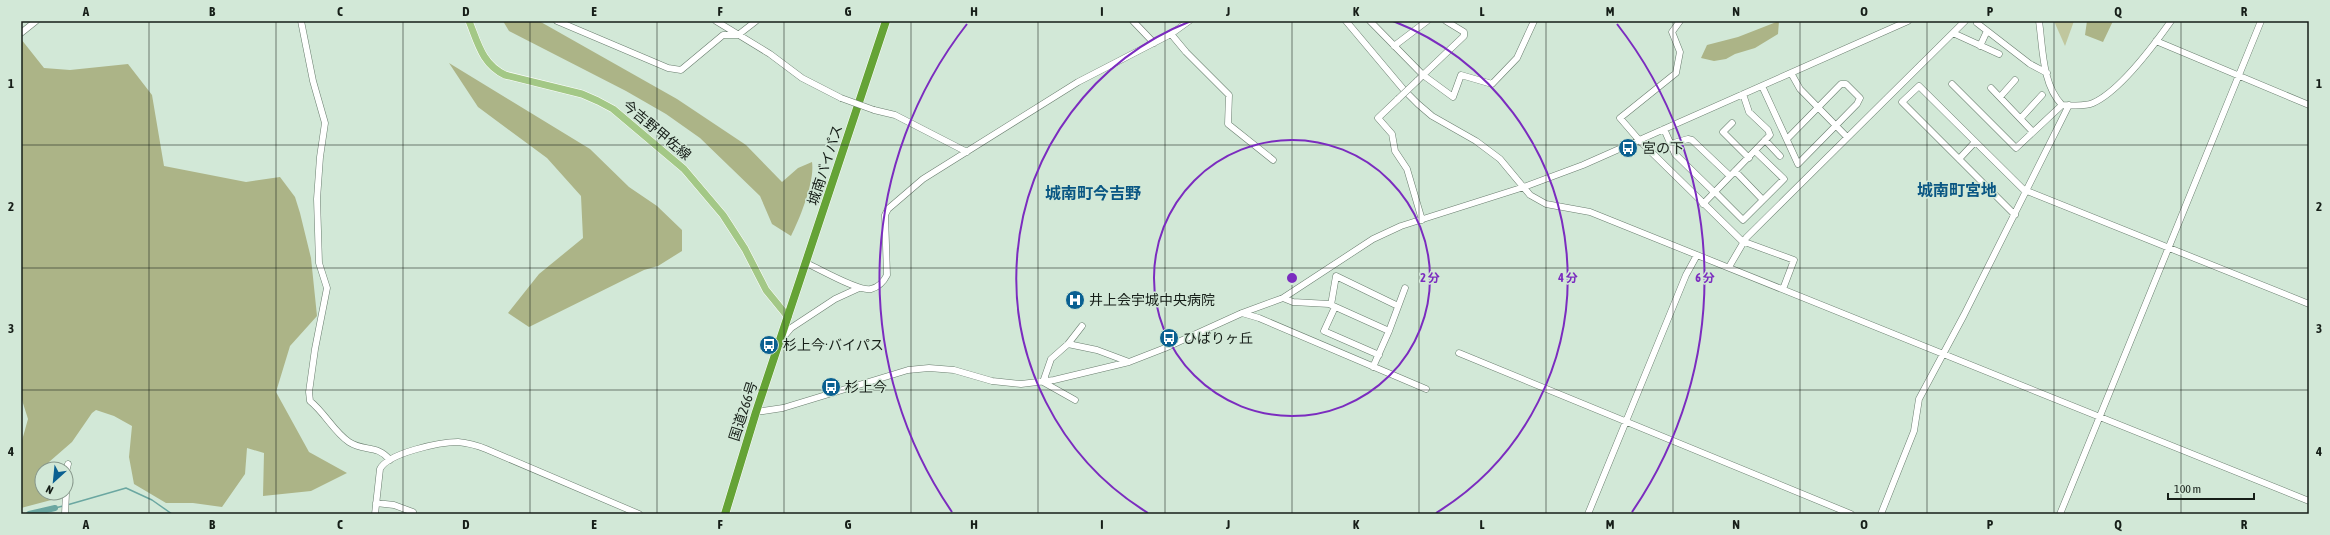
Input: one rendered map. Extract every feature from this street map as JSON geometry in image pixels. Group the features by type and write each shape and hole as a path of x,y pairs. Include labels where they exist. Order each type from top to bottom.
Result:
{"highway":[{"name":"城南バイパス","path":"788,317 886,21"},
{"name":"国道266号","path":"725,514 756,412 788,317"}],"main road":[{"name":"今吉野甲佐線","path":"469,21 486,61 497,71 582,94 598,101 613,109 684,169 723,215 745,249 766,290 788,317"}],"street":[{"path":"21,33 36,21"},
{"path":"301,21 325,123 320,157 317,199 319,263 327,288 315,349 309,392 310,401 322,411 349,442 363,448 378,449 390,460"},
{"path":"557,21 668,68 681,70 723,36 738,36 756,21"},
{"path":"716,21 738,36 770,54 802,78 841,98 874,110 895,115 967,152"},
{"path":"1134,21 1154,43"},
{"path":"806,263 859,288 871,290 884,281 887,275 885,221 888,209 923,179 1078,82 1171,34 1189,21"},
{"path":"1346,21 1404,90 1418,104 1441,122 1482,145 1509,167 1530,195 1546,204 1590,212 2309,501"},
{"path":"1370,21 1423,76 1453,97 1462,75 1492,84 1517,58 1534,21"},
{"path":"1394,46 1427,21"},
{"path":"1422,220 1407,169 1395,151 1392,134 1378,118 1464,36 1464,32 1446,21"},
{"path":"1680,21 1672,32 1680,52 1676,73 1620,118 1639,140 1742,241 1794,260 1783,289"},
{"path":"756,412 783,408 908,370 928,368 954,370 992,381 1021,384 1043,382 1129,362 1166,348 1242,313 1283,298 1373,239 1401,226 1524,187 1639,140 1908,21"},
{"path":"1729,268 1742,241 1964,21 1978,22 1987,31 2030,64 2047,73"},
{"path":"2039,21 2047,73 2052,93 2065,105"},
{"path":"1952,84 2016,148 2065,105 2091,104 2115,89 2171,21"},
{"path":"2060,514 2261,21"},
{"path":"1980,46 1987,31"},
{"path":"1953,33 1999,54"},
{"path":"1171,34 1186,52 1229,95 1228,124 1273,160"},
{"path":"2156,41 2309,105"},
{"path":"1791,73 1800,89 1847,137"},
{"path":"2000,97 2015,80"},
{"path":"1762,86 1798,164 1857,104 1860,98 1846,84 1841,84 1787,139"},
{"path":"2014,215 1902,102 1919,86 2027,192 2169,247 2309,304"},
{"path":"1991,88 2033,132"},
{"path":"1703,204 1749,158 1770,134 1768,130 1749,112 1743,94"},
{"path":"2021,118 2042,95"},
{"path":"1881,514 1914,431 1919,399 2027,192 2065,105"},
{"path":"1732,123 1723,132 1749,158"},
{"path":"1664,129 1670,144 1681,161 1743,220 1784,179 1755,151"},
{"path":"1670,144 1688,139 1692,140 1730,176"},
{"path":"1765,140 1780,156"},
{"path":"1959,159 1975,142"},
{"path":"1735,171 1763,200"},
{"path":"1588,514 1686,275 1697,255"},
{"path":"1379,355 1324,331 1333,306 1336,276 1398,306"},
{"path":"779,342 791,328 835,299 859,288"},
{"path":"1373,367 1389,331 1405,288"},
{"path":"1283,298 1293,302 1333,306 1389,331"},
{"path":"1242,313 1260,318 1426,389"},
{"path":"1043,382 1051,359 1068,344 1082,326"},
{"path":"1068,344 1097,350 1129,362"},
{"path":"1459,353 1851,514"},
{"path":"1043,382 1075,400"},
{"path":"375,514 380,469 383,463 410,451 456,442 471,443 639,514"},
{"path":"65,514 66,501"},
{"path":"376,503 394,505 413,512"}],"green space":[{"path":"503,21 539,21 677,99 746,145 782,182 798,168 812,162 809,189 791,236 772,224 760,196 700,138 666,114 626,91 509,31"},
{"path":"1779,21 1778,34 1755,48 1735,54 1726,59 1714,61 1701,58 1707,45 1738,37"},
{"path":"2054,21 2074,21 2065,46"},
{"path":"2087,21 2113,21 2103,42 2085,35"},
{"path":"21,39 44,68 70,70 128,64 152,95 164,166 246,182 280,177 295,197 300,213 311,258 317,316 290,346 276,392 309,452 347,473 311,491 263,496 264,453 247,448 245,474 222,507 193,503 166,503 134,484 129,457 132,426 114,416 96,410 92,413 72,442 50,461 34,461 34,501 47,501 21,508 21,444 28,419 21,397"},
{"path":"449,63 590,149 629,187 657,206 682,230 682,251 658,266 644,270 529,327 508,313 539,274 583,238 581,196 547,158 478,107"}],"waterway":[{"path":"67,505 126,488 152,500 172,514"},
{"path":"55,508 63,506"},
{"path":"29,514 55,508"}],"place":[{"name":"宮の下","path":"1628,148"},
{"name":"井上会宇城中央病院","path":"1075,300"},
{"name":"ひばりヶ丘","path":"1169,338"},
{"name":"杉上今·バイパス","path":"769,345"},
{"name":"杉上今","path":"831,387"}],"district":[{"name":"城南町宮地","path":"1957,190"},
{"name":"城南町今吉野","path":"1093,193"}]}
